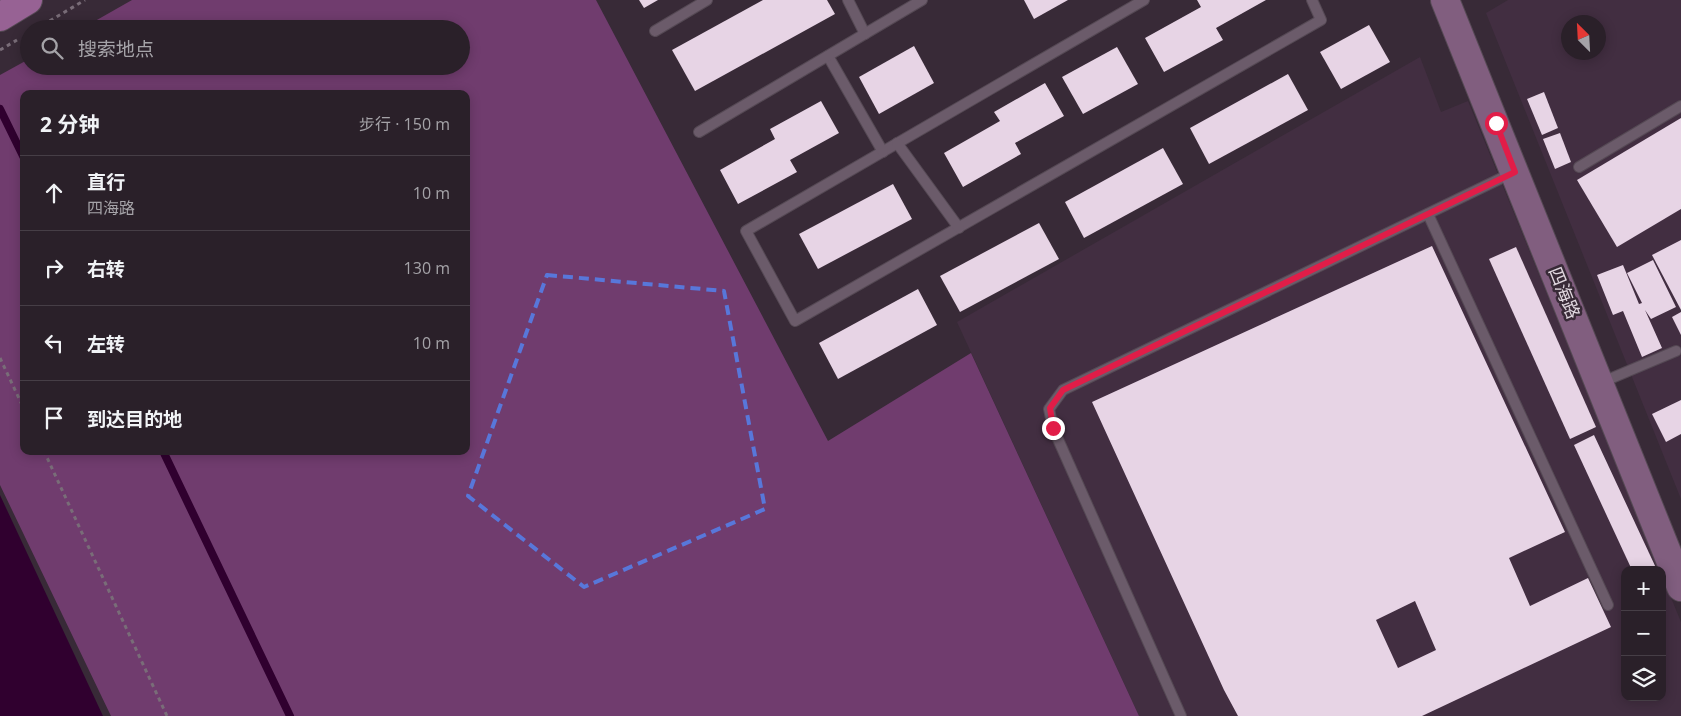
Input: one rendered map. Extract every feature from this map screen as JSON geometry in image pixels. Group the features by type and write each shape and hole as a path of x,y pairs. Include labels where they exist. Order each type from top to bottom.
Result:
{"main road":[{"path":"0,16 28,0"}],"street":[{"name":"四海路","path":"1445,0 1681,588"}],"lane":[{"path":"655,31 707,0"},
{"path":"848,0 865,34"},
{"path":"698,132 922,0"},
{"path":"1144,0 746,231 795,321 1322,20 1312,0"},
{"path":"828,56 883,152"},
{"path":"1579,167 1681,106"},
{"path":"898,144 959,228"},
{"path":"1181,716 1053,428 1050,408 1063,390 1515,172"},
{"path":"1428,214 1608,605"},
{"path":"1600,383 1676,352"}],"path":[{"path":"51,20 85,0"},
{"path":"0,358 20,400"},
{"path":"46,455 167,716"}],"highlighted area":[{"path":"547,275 724,291 765,509 584,587 468,496"}],"shaded area":[{"path":"132,0 596,0 828,441 971,353 1139,716 111,716 0,485 0,75 20,64 20,75 470,75 470,20 97,20"},
{"path":"1508,0 1681,0 1681,499 1486,13"},
{"path":"1420,57 1441,112 1468,101 1658,566 1621,566 1621,701 1666,701 1666,586 1681,622 1681,716 1139,716 957,322"},
{"path":"0,495 103,716 0,716"}],"building":[{"path":"639,0 658,0 644,8"},
{"path":"763,0 827,0 835,14 695,91 672,50"},
{"path":"1024,0 1068,0 1034,19"},
{"path":"1197,0 1266,0 1216,28 1223,40 1164,72 1145,38 1201,7"},
{"path":"1369,25 1390,62 1341,89 1320,52"},
{"path":"914,46 934,83 879,114 859,77"},
{"path":"1117,47 1138,84 1083,114 1062,77"},
{"path":"1288,74 1308,110 1209,164 1190,128"},
{"path":"1045,83 1064,116 1015,143 1021,154 963,187 944,153 1000,121 994,112"},
{"path":"1544,92 1558,128 1542,135 1527,99"},
{"path":"821,101 839,133 790,160 797,172 738,204 720,170 775,139 770,129"},
{"path":"1681,118 1681,209 1617,247 1577,180"},
{"path":"1560,133 1571,162 1555,169 1543,139"},
{"path":"1163,148 1183,184 1084,238 1065,202"},
{"path":"893,184 912,219 818,269 799,234"},
{"path":"1039,223 1059,259 960,312 940,276"},
{"path":"1681,240 1681,310 1652,255"},
{"path":"1432,246 1565,532 1509,558 1530,606 1588,578 1611,627 1422,716 1238,716 1224,690 1092,402","holes":["1415,601 1436,650 1398,668 1376,620"]},
{"path":"1516,247 1596,427 1570,439 1489,259"},
{"path":"1653,260 1676,307 1651,319 1645,310 1662,348 1642,357 1623,311 1613,315 1597,275 1623,265 1639,304 1642,303 1627,273"},
{"path":"918,289 937,325 838,379 819,343"},
{"path":"1681,312 1681,335 1672,317"},
{"path":"1681,400 1681,434 1666,442 1652,414"},
{"path":"1594,435 1655,566 1630,566 1574,445"}],"waterway":[{"path":"0,109 20,150"},
{"path":"165,455 290,716"}],"route":[{"path":"1053,428 1050,408 1063,390 1515,172 1496,123"}]}
